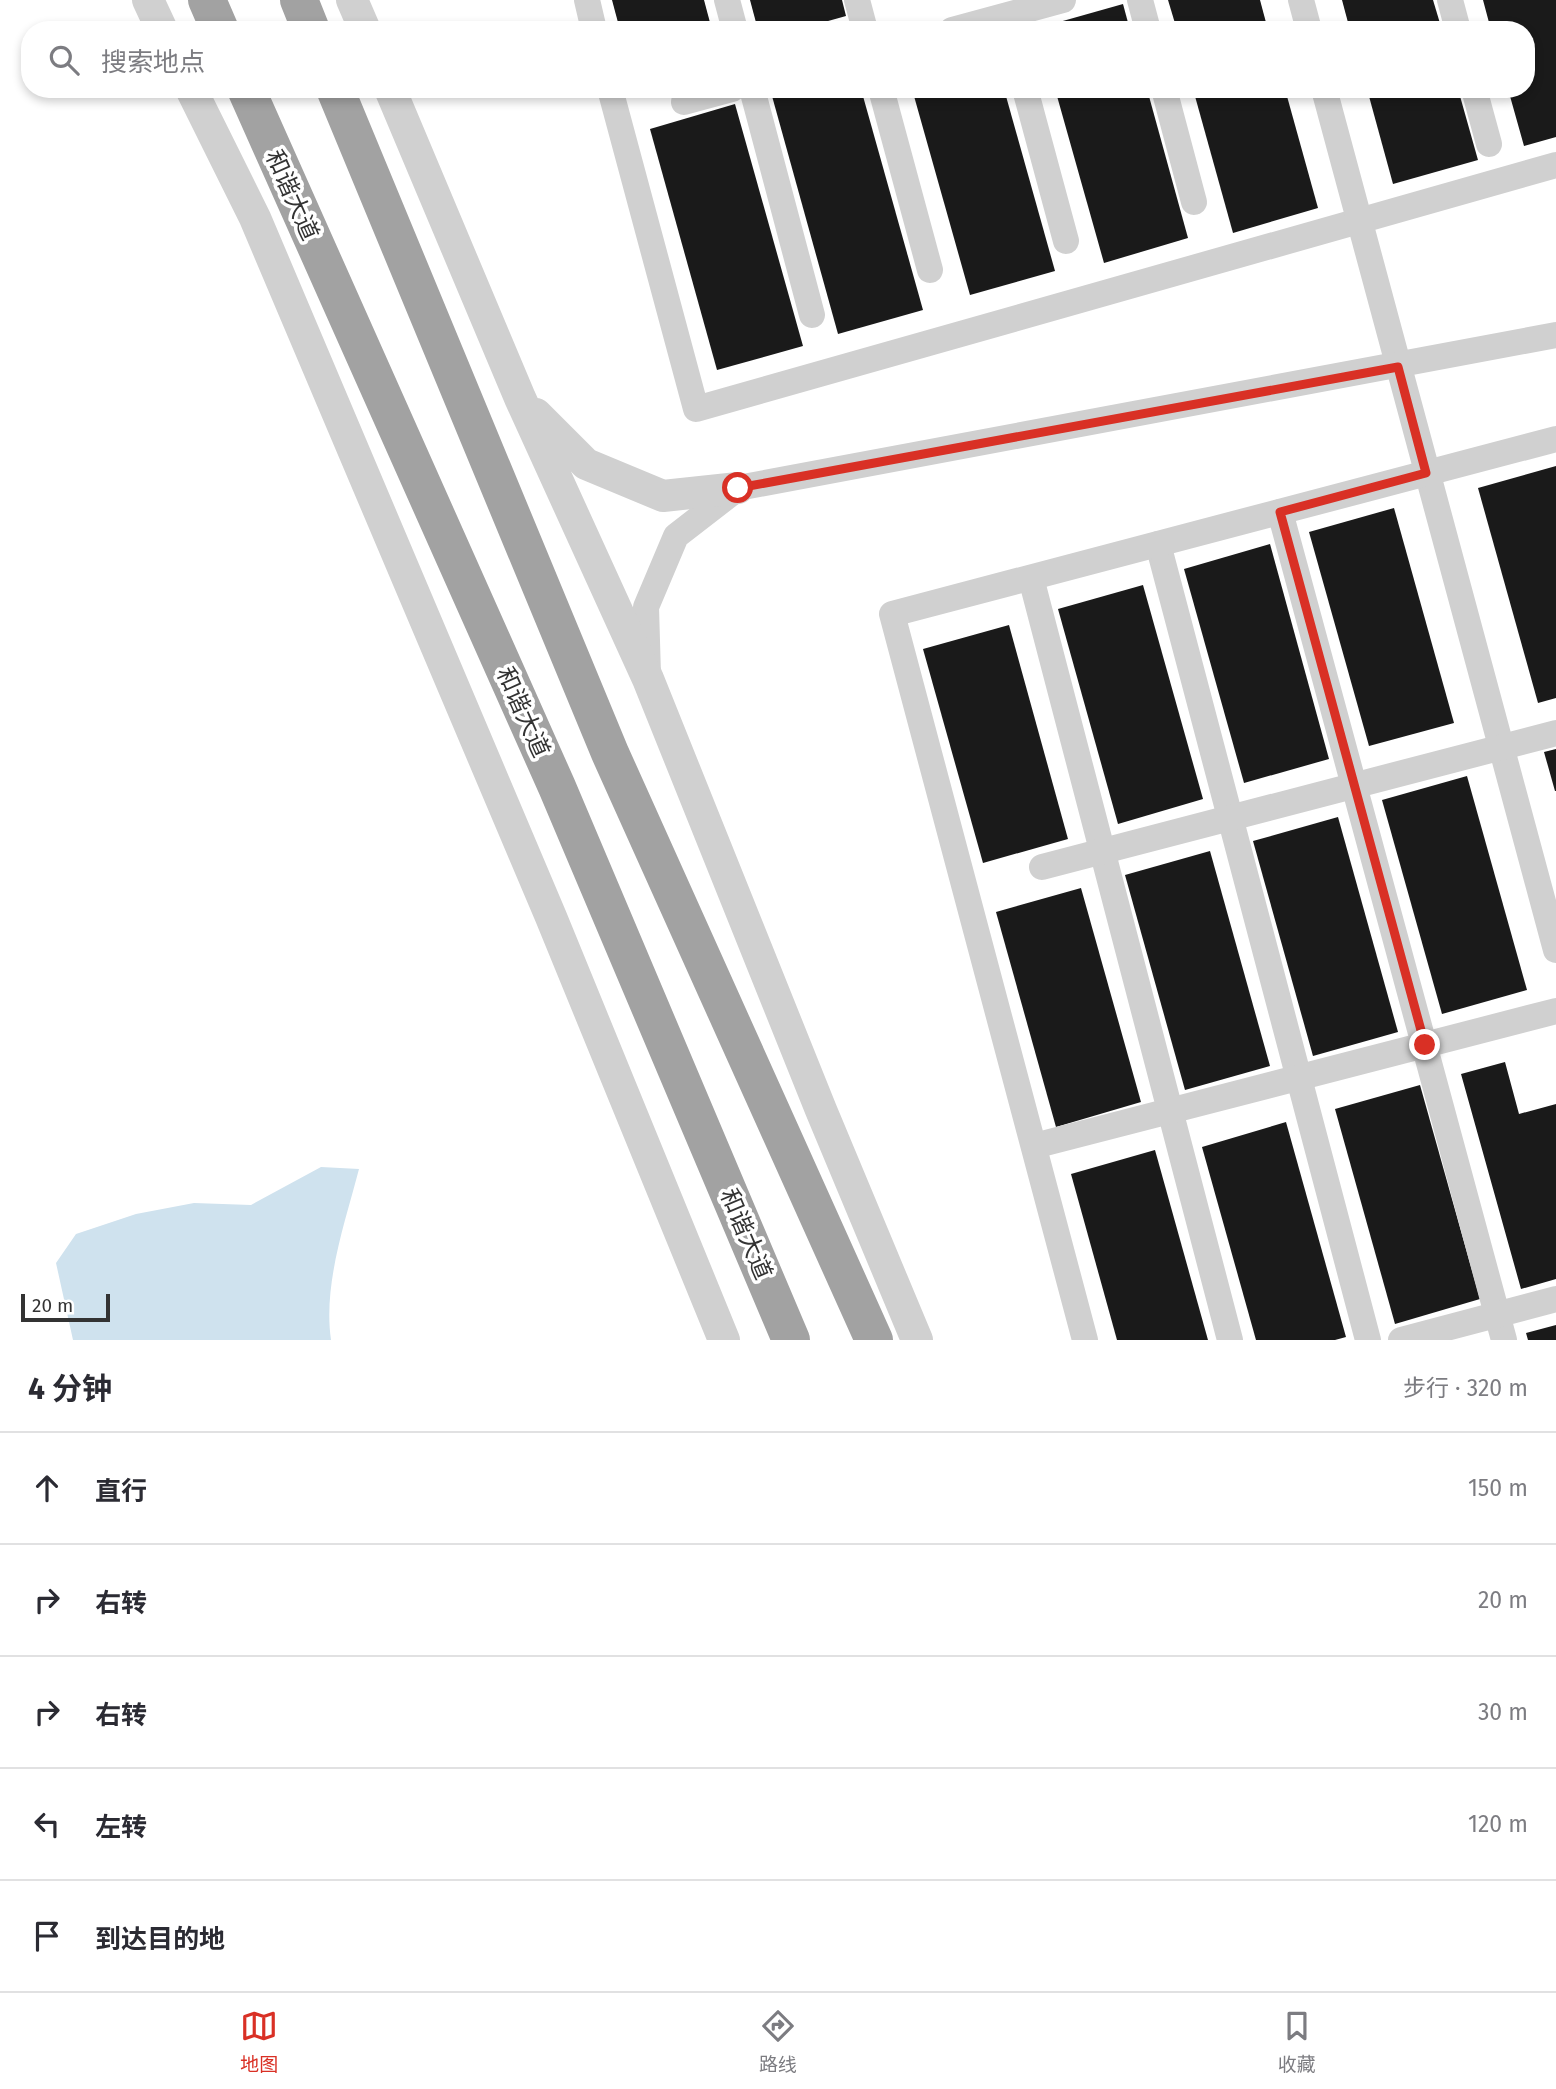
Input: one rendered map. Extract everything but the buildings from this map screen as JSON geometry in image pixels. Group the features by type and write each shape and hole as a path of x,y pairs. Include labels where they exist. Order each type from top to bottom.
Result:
{"highway":[{"path":"206,0 216,21"},
{"path":"299,0 307,21"},
{"name":"和谐大道","path":"250,98 557,787 790,1340"},
{"path":"339,98 610,753 874,1340"}],"street":[{"path":"148,0 158,21"},
{"path":"352,0 361,21"},
{"path":"587,0 592,21"},
{"path":"727,0 733,21"},
{"path":"857,0 863,21"},
{"path":"984,21 1063,0"},
{"path":"1140,0 1146,21"},
{"path":"1301,0 1307,21"},
{"path":"1450,0 1456,21"},
{"path":"195,98 265,244 551,917 724,1340"},
{"path":"394,98 520,398 648,679 821,1110 917,1340"},
{"path":"612,98 695,409 1556,164"},
{"path":"684,102 699,98"},
{"path":"753,98 812,315"},
{"path":"883,98 930,270"},
{"path":"1027,98 1066,241"},
{"path":"1166,98 1194,202"},
{"path":"1326,98 1556,950"},
{"path":"1476,98 1489,144"},
{"path":"520,398 586,464 663,496 738,488 1398,367 1556,335"},
{"path":"1086,1340 892,614 1556,439"},
{"path":"648,679 646,607 676,537 738,488"},
{"path":"1280,512 1501,1327"},
{"path":"1158,544 1367,1340"},
{"path":"1031,578 1230,1340"},
{"path":"1042,867 1556,733"},
{"path":"1034,1146 1556,1011"},
{"path":"1401,1340 1501,1327 1556,1299"}],"water":[{"path":"321,1167 359,1169 333,1276 329,1319 331,1340 73,1340 56,1263 76,1234 136,1214 194,1203 251,1205"}],"route":[{"path":"738,488 1398,367 1426,473 1280,512 1425,1045"}]}
